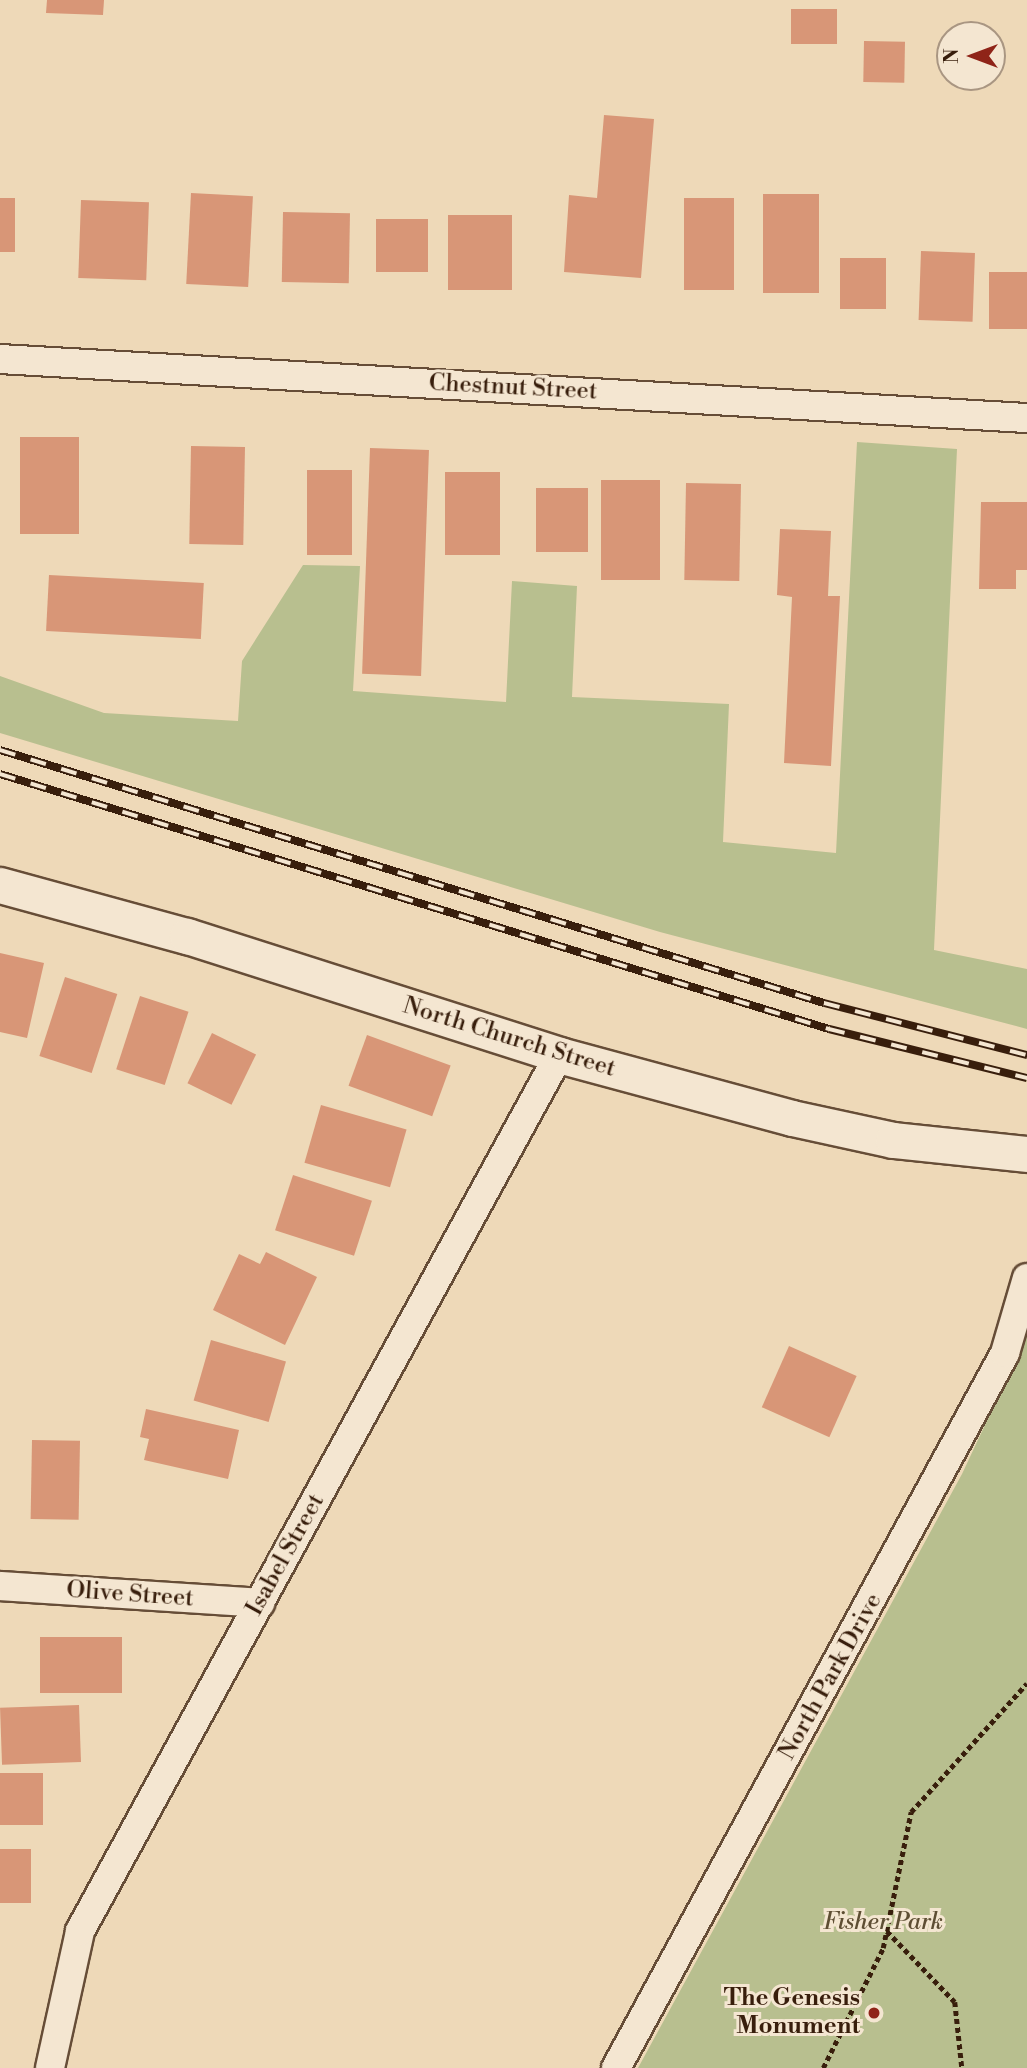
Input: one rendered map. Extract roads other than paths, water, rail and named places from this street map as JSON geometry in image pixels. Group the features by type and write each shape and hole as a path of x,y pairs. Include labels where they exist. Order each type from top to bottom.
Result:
{"street":[{"name":"Chestnut Street","path":"0,359 1027,418"},
{"name":"North Church Street","path":"0,885 187,936 559,1055 868,1135 1027,1154"},
{"name":"Isabel Street","path":"50,2068 80,1931 559,1055"},
{"name":"North Park Drive","path":"616,2068 1005,1353 1027,1278"},
{"name":"Olive Street","path":"0,1586 260,1603"}],"railway":[{"path":"0,750 824,1003 1027,1055"},
{"path":"0,774 829,1029 1027,1078"}],"place":[{"name":"The Genesis Monument","path":"874,2013"}],"park label":[{"name":"Fisher Park","path":"883,1923"}]}
